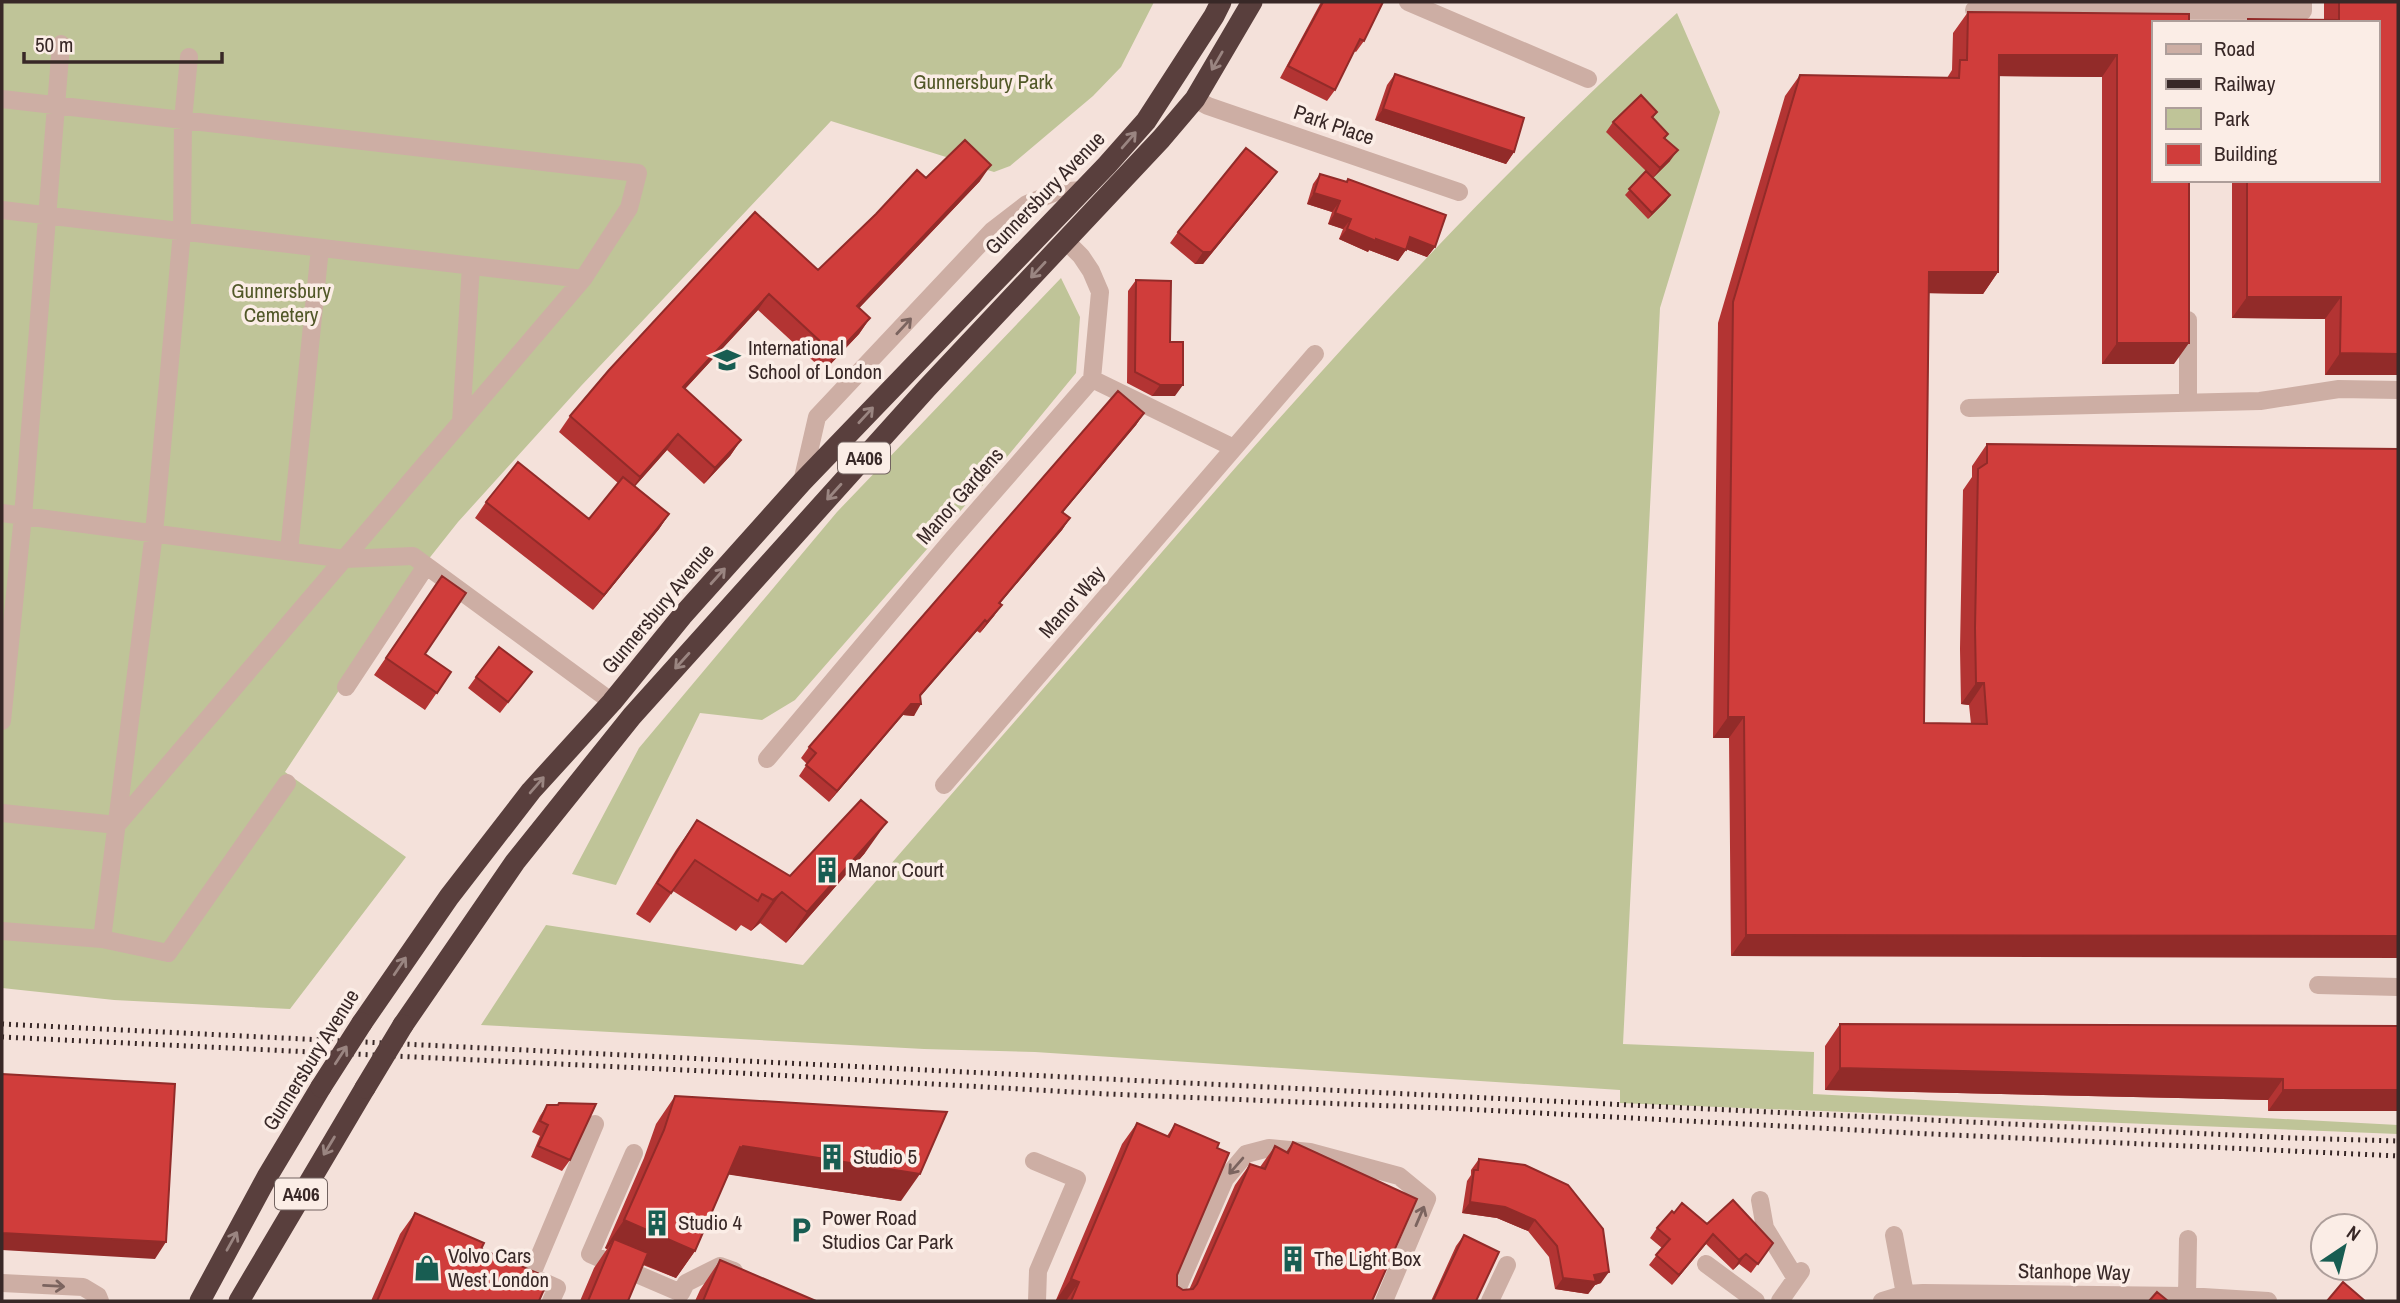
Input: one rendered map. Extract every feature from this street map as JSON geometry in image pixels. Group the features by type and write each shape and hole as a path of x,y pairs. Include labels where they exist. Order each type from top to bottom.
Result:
{"highway":[{"name":"Gunnersbury Avenue","path":"201,1301 267,1177 362,1023 465,876 531,791 612,702 682,615 802,482 1146,121 1221,2"},
{"name":"A406","path":"239,1301 403,1025 515,862 632,716 927,388 1195,99 1252,2"}],"street":[{"path":"1408,2 1588,79"},
{"path":"1974,10 2190,17 2303,11 2303,2"},
{"path":"2,721 23,516 61,44"},
{"path":"102,939 154,533 182,232 183,120 189,57"},
{"path":"2,99 638,173 629,208 583,279 117,825"},
{"name":"Park Place","path":"1195,99 1208,106 1459,192"},
{"path":"802,482 817,417 992,231 1027,204 1056,192 1083,190"},
{"path":"2,211 583,279"},
{"path":"1066,241 1081,256 1100,292 1092,379 1234,448"},
{"path":"289,551 320,248"},
{"path":"461,422 471,266"},
{"path":"2188,306 2188,403"},
{"name":"Manor Way","path":"944,785 1315,354"},
{"name":"Manor Gardens","path":"767,759 1092,379"},
{"path":"1969,408 2260,401 2339,389 2398,390"},
{"path":"2,513 345,559 413,556 612,702"},
{"path":"346,687 426,566"},
{"path":"2,931 102,939 167,953 287,783"},
{"path":"2,813 117,825"},
{"path":"2318,985 2398,988"},
{"path":"531,1276 595,1124"},
{"path":"1172,1301 1225,1179 1246,1154 1269,1148 1310,1152 1399,1176 1427,1199 1384,1301"},
{"path":"634,1153 590,1254 681,1293 686,1283 720,1266 755,1279"},
{"path":"1034,1161 1077,1179 1038,1271 1037,1301"},
{"path":"1760,1200 1765,1228 1798,1274 1780,1301"},
{"path":"1894,1235 1905,1294"},
{"path":"2187,1296 2188,1239"},
{"path":"1706,1264 1756,1301"},
{"path":"506,1265 557,1287 551,1301"},
{"path":"1490,1301 1507,1265"},
{"path":"2,1283 83,1287 98,1296 100,1301"},
{"name":"Stanhope Way","path":"1881,1301 1905,1294 2061,1298 2187,1296 2259,1301"}],"green space":[{"name":"Gunnersbury Cemetery","path":"2,2 1154,2 1121,67 1093,96 1010,166 994,172 831,121 581,386 458,522 412,580 285,772 406,857 290,1009 114,1000 2,988"},
{"path":"1677,13 1720,112 1660,308 1623,1044 1814,1052 1813,1094 2398,1125 2398,1134 1620,1103 1620,1090 1035,1052 924,1049 481,1025 546,925 803,965 1331,361 1534,148"},
{"path":"1061,278 1080,317 1076,373 997,469 795,700 762,720 700,713 616,885 572,874 639,748 837,512"}],"building":[{"path":"1323,2 1383,2 1364,41 1360,39 1335,90 1288,66"},
{"path":"2339,2 2398,2 2398,354 2340,353 2341,297 2247,297 2247,182 2379,182 2379,21 2248,19 2339,20"},
{"path":"1968,12 2189,14 2189,21 2152,21 2152,182 2189,182 2189,343 2117,343 2117,55 1999,55 1998,272 1929,272 1924,723 1987,724 1984,683 1976,683 1975,628 1978,469 1987,463 1987,444 2398,449 2398,936 1746,935 1744,717 1728,717 1733,302 1800,75 1959,78 1960,60 1967,60"},
{"path":"1395,74 1524,118 1514,152 1383,109"},
{"path":"1641,95 1657,112 1652,117 1668,134 1664,138 1678,150 1660,168 1613,122"},
{"path":"965,140 991,165 857,306 870,318 835,355 769,294 683,387 741,440 715,468 678,434 640,477 570,416 755,212 818,270 917,170 926,178"},
{"path":"1246,148 1277,172 1211,252 1203,252 1178,232"},
{"path":"1646,171 1670,195 1652,213 1629,189"},
{"path":"1320,174 1347,182 1348,179 1446,215 1435,247 1410,237 1406,250 1347,229 1351,219 1335,213 1340,201 1314,193"},
{"path":"1136,280 1171,281 1170,342 1183,342 1183,385 1160,385 1135,372"},
{"path":"1118,391 1144,413 1062,512 1070,518 999,603 1002,605 987,622 985,620 920,695 921,704 911,704 837,791 806,765 816,753 809,747"},
{"path":"518,462 589,519 623,477 669,514 604,595 486,502"},
{"path":"442,576 466,593 425,654 451,672 437,693 386,658"},
{"path":"499,647 532,672 508,702 476,677"},
{"path":"861,800 887,822 807,912 782,892 773,900 762,894 758,901 695,860 671,893 657,883 697,820 790,876"},
{"path":"1840,1024 2398,1026 2398,1090 2283,1090 2283,1079 1840,1068"},
{"path":"2,1074 175,1084 166,1242 2,1233"},
{"path":"675,1096 947,1112 920,1174 740,1147 695,1251 624,1220 664,1130"},
{"path":"596,1104 570,1160 538,1146 548,1125 540,1121 547,1105"},
{"path":"1137,1123 1169,1137 1175,1124 1219,1143 1217,1148 1229,1153 1177,1275 1177,1286 1183,1290 1193,1289 1197,1284 1250,1164 1265,1169 1275,1146 1288,1153 1293,1142 1417,1199 1372,1301 1071,1301 1079,1282 1071,1279"},
{"path":"1479,1159 1525,1165 1568,1185 1603,1229 1609,1272 1594,1275 1596,1282 1563,1278 1557,1246 1535,1220 1505,1207 1470,1202 1474,1170 1478,1170"},
{"path":"1733,1200 1773,1243 1758,1264 1746,1254 1739,1260 1713,1234 1679,1275 1656,1255 1670,1239 1657,1228 1682,1203 1707,1224"},
{"path":"415,1213 484,1243 481,1249 549,1278 539,1301 377,1301"},
{"path":"1464,1235 1499,1252 1476,1301 1433,1301"},
{"path":"614,1239 648,1253 628,1301 588,1301"},
{"path":"720,1260 816,1301 703,1301"},
{"path":"2343,1282 2365,1301 2327,1301"},
{"path":"2157,1292 2168,1301 2149,1301"}],"railway":[{"path":"2,1024 2292,1138 2398,1141"},
{"path":"2,1037 2398,1156"}],"place":[{"name":"International School of London","path":"727,360"},
{"name":"Manor Court","path":"827,870"},
{"name":"Studio 5","path":"832,1157"},
{"name":"Studio 4","path":"657,1223"},
{"name":"Power Road Studios Car Park","path":"801,1230"},
{"name":"The Light Box","path":"1293,1259"},
{"name":"Volvo Cars West London","path":"427,1268"}],"park label":[{"name":"Gunnersbury Park","path":"983,82"}]}
